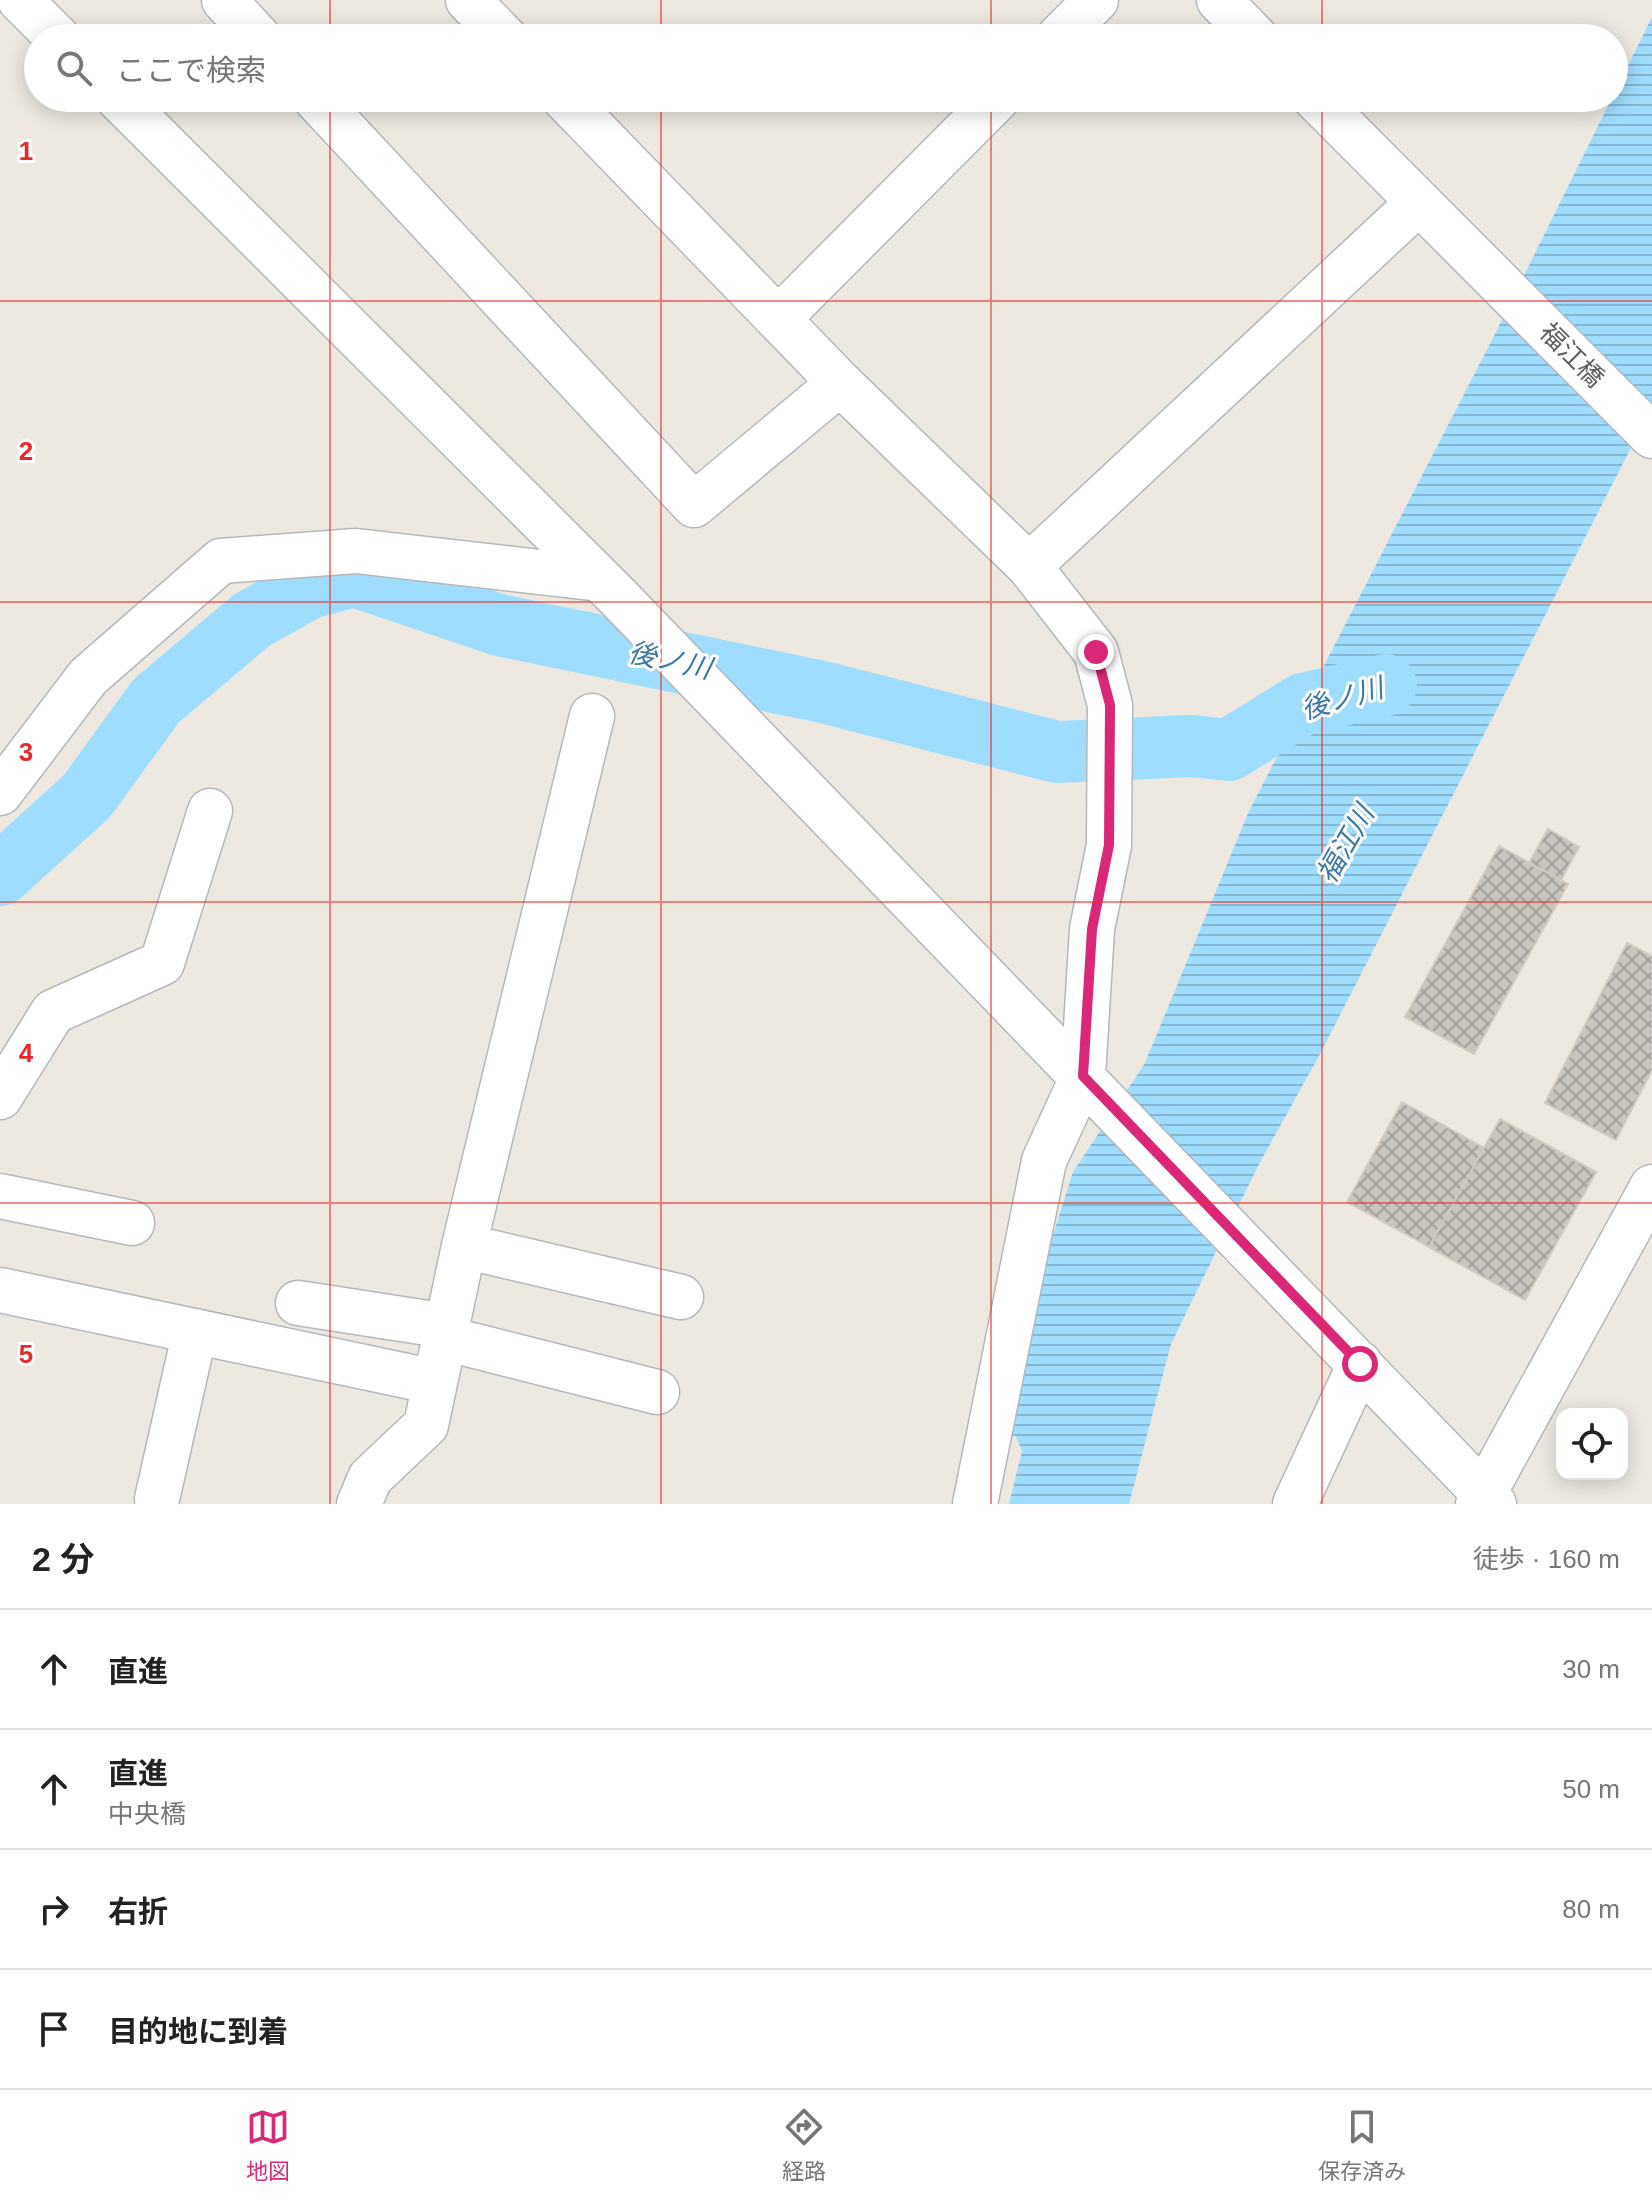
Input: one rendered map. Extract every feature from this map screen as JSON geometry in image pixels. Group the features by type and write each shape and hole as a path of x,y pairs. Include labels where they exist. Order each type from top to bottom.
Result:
{"street":[{"path":"0,10 13,0"},
{"path":"20,0 44,24"},
{"path":"224,0 246,24"},
{"path":"468,0 491,24"},
{"path":"1072,24 1096,0"},
{"path":"1219,0 1242,24"},
{"path":"132,112 600,579 1252,1251 1485,1501 1652,1187"},
{"path":"328,112 694,505 840,383"},
{"path":"578,112 780,317 840,383 1029,566 1096,652 1110,705 1109,845 1092,929 1083,1076 1044,1161 975,1504"},
{"path":"780,317 984,112"},
{"name":"福江橋","path":"1329,112 1652,436"},
{"path":"1029,566 1418,203"},
{"path":"0,793 88,677 221,561 356,551 600,579"},
{"path":"359,1504 370,1478 426,1425 464,1246 592,716"},
{"path":"0,1097 53,1012 162,963 210,811"},
{"path":"0,1196 132,1223"},
{"path":"464,1246 681,1297"},
{"path":"0,1290 435,1382"},
{"path":"298,1303 446,1332 657,1392"},
{"path":"157,1499 195,1331"},
{"path":"1295,1504 1360,1364"}],"water":[{"name":"福江川","path":"1652,17 1652,407 1320,1054 1258,1166 1171,1344 1129,1504 1009,1504 1022,1451 1015,1435 999,1453 1016,1352 1073,1172 1145,1063 1249,811 1495,334 1605,112 1628,112 1628,65"}],"building":[{"path":"1548,829 1579,847 1561,880 1529,863"},
{"path":"1499,846 1568,884 1474,1054 1405,1017"},
{"path":"1627,943 1652,956 1652,1070 1616,1140 1545,1103"},
{"path":"1402,1102 1484,1148 1429,1247 1347,1202"},
{"path":"1500,1119 1596,1172 1525,1300 1429,1247"}],"waterway":[{"name":"後ノ川","path":"0,875 87,796 156,701 252,620 309,588 354,576 499,625 823,692 1057,752 1191,746 1229,750 1303,704 1386,685"}],"route":[{"path":"1096,652 1110,705 1109,845 1092,929 1083,1076 1360,1364"}]}
